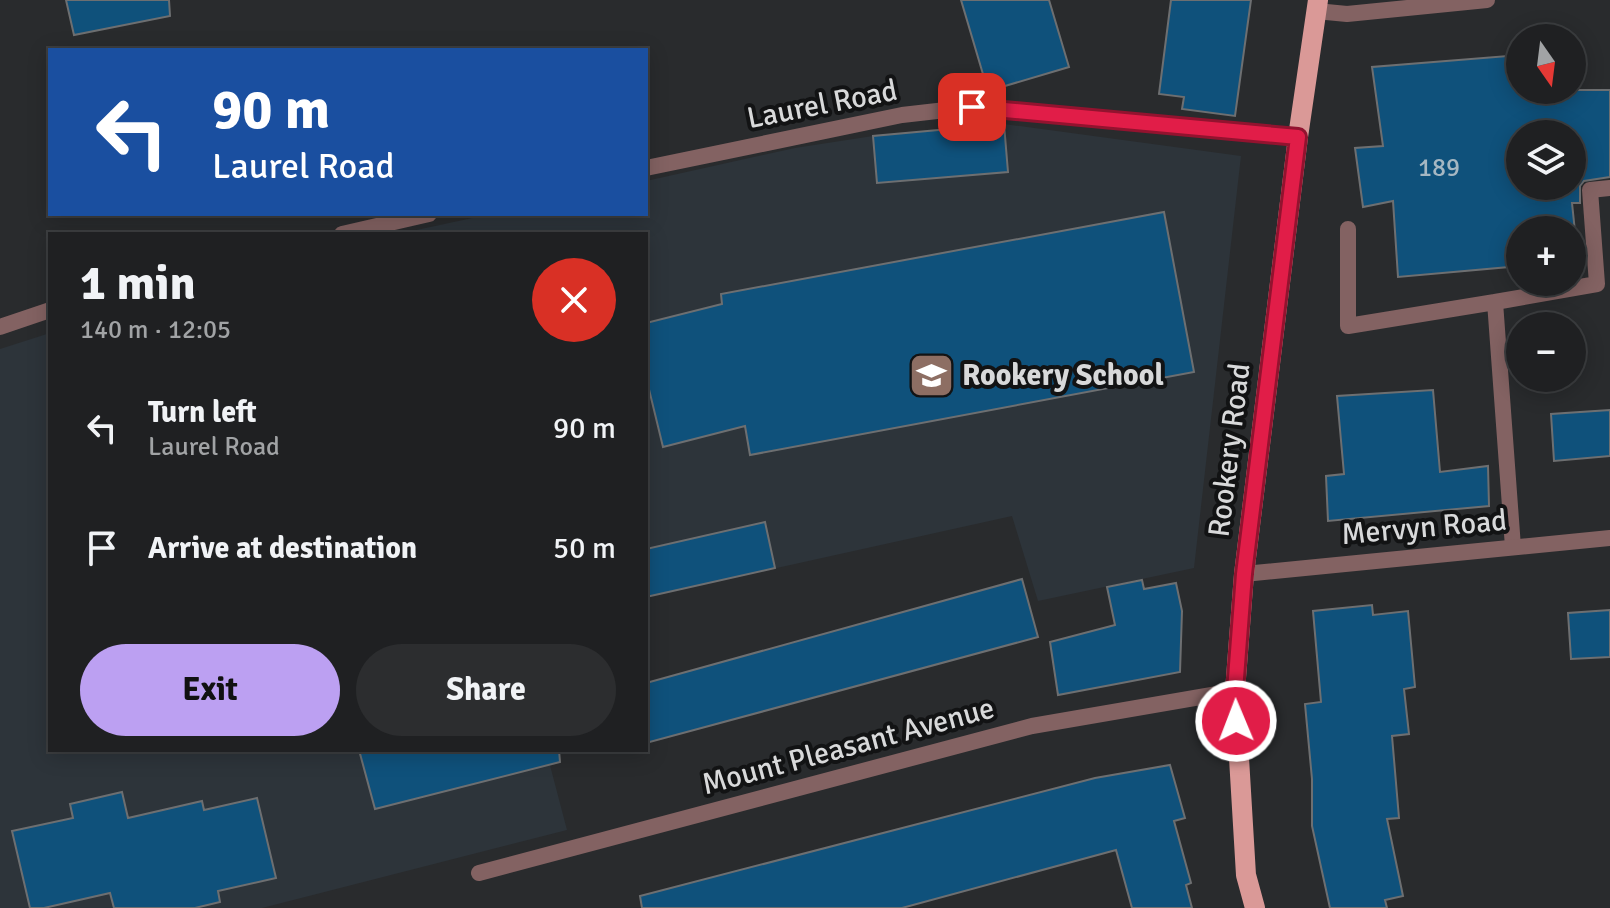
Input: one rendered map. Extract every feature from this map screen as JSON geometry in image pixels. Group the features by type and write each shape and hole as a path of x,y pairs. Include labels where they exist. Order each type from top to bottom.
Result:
{"main road":[{"name":"Rookery Road","path":"1255,908 1246,875 1235,691 1244,574 1317,6"}],"street":[{"path":"1317,6 1347,14 1487,0"},
{"name":"Laurel Road","path":"648,168 902,115 972,107 1298,137"},
{"path":"1348,229 1348,326 1597,284 1590,190 1610,188"},
{"path":"351,232 420,216"},
{"path":"1495,302 1513,547"},
{"path":"0,327 48,311"},
{"name":"Mervyn Road","path":"1244,574 1610,538"},
{"name":"Mount Pleasant Avenue","path":"479,873 1032,726 1235,691"}],"shaded area":[{"name":"Rookery School","path":"1004,124 1241,156 1194,568 1038,601 1012,516 648,597 648,232 407,232 482,216 648,216 648,181 795,148 873,136"},
{"path":"48,334 48,752 547,752 567,830 262,908 0,908 0,349"}],"building":[{"path":"66,0 169,0 170,16 74,35"},
{"path":"961,0 1049,0 1069,67 988,91"},
{"path":"1171,0 1251,0 1235,116 1182,109 1184,97 1159,94"},
{"path":"1506,56 1506,104 1586,104 1586,90 1610,90 1610,177 1586,181 1586,120 1506,120 1506,200 1580,200 1580,203 1572,203 1573,216 1506,216 1506,267 1398,277 1393,201 1363,207 1355,148 1383,146 1372,67"},
{"path":"1004,124 1008,172 877,183 873,136"},
{"path":"1164,212 1194,372 750,455 745,426 663,447 648,385 648,322 722,304 721,294"},
{"path":"1433,390 1440,472 1488,466 1489,506 1328,521 1326,476 1344,474 1337,396"},
{"path":"1610,410 1610,456 1554,461 1551,414"},
{"path":"765,522 775,568 648,597 648,549"},
{"path":"1022,579 1038,637 648,742 648,682"},
{"path":"1142,580 1144,589 1176,583 1182,611 1180,672 1058,695 1050,642 1115,625 1107,587"},
{"path":"1372,605 1373,615 1408,611 1415,687 1404,689 1409,734 1392,736 1399,818 1387,819 1403,896 1385,900 1387,908 1330,908 1312,826 1312,779 1305,704 1321,702 1313,611"},
{"path":"1610,610 1610,657 1571,659 1568,613"},
{"path":"360,752 559,752 560,762 375,809"},
{"path":"1170,765 1185,818 1174,821 1191,883 1186,885 1192,908 1132,908 1116,850 902,908 642,908 640,896 1095,778"},
{"path":"122,792 128,818 202,801 204,810 257,798 276,878 218,891 220,902 195,908 114,908 110,893 44,908 30,908 12,831 73,818 70,804"}],"place":[{"name":"Rookery School","path":"931,375"}],"route":[{"path":"972,107 1298,137 1244,574 1235,691 1236,721"}]}
